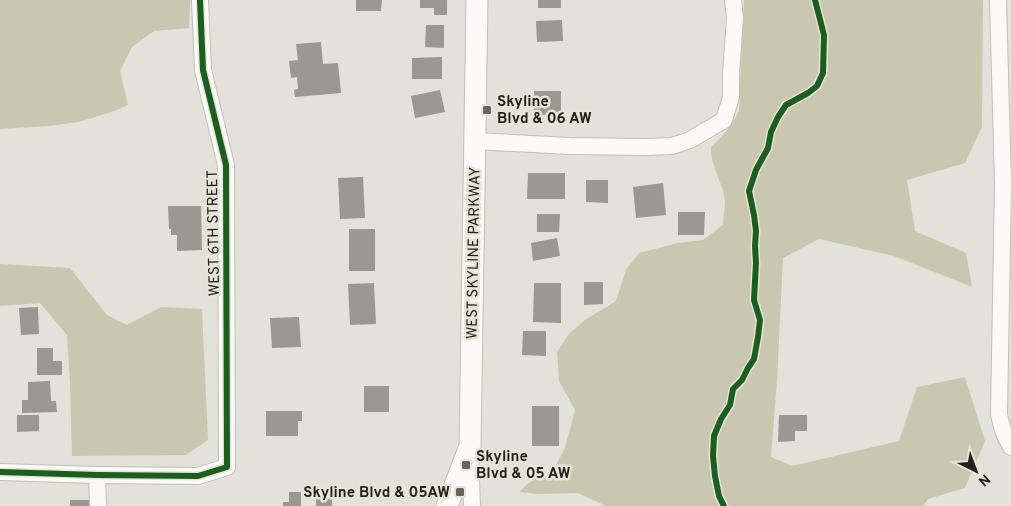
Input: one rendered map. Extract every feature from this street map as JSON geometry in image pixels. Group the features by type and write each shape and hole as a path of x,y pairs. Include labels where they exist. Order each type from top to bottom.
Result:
{"street":[{"name":"WEST 6TH STREET","path":"98,475 198,476 227,468 226,165 203,70 200,0"},
{"name":"WEST SKYLINE PARKWAY","path":"472,506 470,446 476,0"},
{"path":"474,141 570,146 646,147 672,146 690,140 724,120 731,97 733,0"},
{"path":"998,0 1003,184 999,414 1005,437 1011,447"},
{"path":"447,506 470,446"},
{"path":"0,472 98,475 98,506"}],"shaded area":[{"path":"0,0 190,0 189,28 154,31 132,47 120,71 128,105 79,122 0,129"},
{"path":"744,0 983,0 982,127 965,163 907,180 915,231 966,253 972,287 894,256 819,239 783,258 771,457 792,466 899,441 917,387 965,377 985,441 965,488 928,499 923,506 606,506 578,493 539,494 520,492 533,481 550,476 565,448 575,410 559,381 557,352 569,334 585,320 616,301 626,270 639,253 678,243 703,240 723,225 724,194 712,161 711,147 727,130 739,111"},
{"path":"0,264 70,268 107,315 127,325 161,307 202,309 208,440 186,455 72,456 67,335 40,303 0,306"}],"building":[{"path":"356,0 382,0 381,11 356,11"},
{"path":"420,0 447,0 447,15 434,15 434,8 420,8"},
{"path":"538,0 561,0 561,8 538,8"},
{"path":"562,20 563,41 537,42 536,21"},
{"path":"426,25 444,25 444,48 425,47"},
{"path":"321,42 323,64 338,63 341,93 295,97 294,90 298,89 297,77 291,78 289,61 298,60 296,44"},
{"path":"442,57 442,79 412,79 412,58"},
{"path":"440,90 445,112 415,118 411,96"},
{"path":"534,91 561,91 561,114 534,115"},
{"path":"528,173 565,173 565,199 527,199"},
{"path":"363,177 365,218 340,219 338,178"},
{"path":"586,180 608,180 608,203 586,202"},
{"path":"663,183 666,215 636,218 633,187"},
{"path":"168,206 201,206 202,250 177,251 177,235 171,235 171,229 169,229"},
{"path":"678,212 705,212 704,235 678,235"},
{"path":"537,214 560,214 559,232 537,232"},
{"path":"349,229 375,229 375,271 349,271"},
{"path":"557,238 560,256 533,261 531,243"},
{"path":"584,282 603,282 603,304 584,305"},
{"path":"374,283 376,324 350,325 348,284"},
{"path":"534,283 561,283 561,323 533,322"},
{"path":"38,307 39,334 21,335 19,308"},
{"path":"299,317 301,347 272,348 270,318"},
{"path":"523,331 546,331 546,356 522,355"},
{"path":"37,348 53,348 53,361 62,361 62,375 37,375"},
{"path":"50,381 51,401 56,401 57,412 22,413 22,400 28,400 28,382"},
{"path":"364,386 389,386 389,412 364,412"},
{"path":"532,406 559,406 559,446 532,446"},
{"path":"266,411 302,411 302,421 298,421 298,436 266,436"},
{"path":"17,415 39,415 39,431 17,432"},
{"path":"779,415 807,415 807,431 795,431 795,441 778,442"},
{"path":"289,492 301,492 301,506 283,506 283,502 289,502"},
{"path":"316,499 332,499 332,506 316,506"},
{"path":"70,500 89,500 89,506 70,506"}],"cycle path":[{"path":"0,472 198,476 227,467 226,165 203,70 200,0"},
{"path":"724,506 719,496 715,476 714,436 721,419 730,405 733,389 742,380 754,359 760,320 754,300 756,231 749,191 756,170 768,148 771,132 778,117 786,105 817,86 823,73 824,35 815,0"}],"place":[{"name":"Skyline Blvd & 06 AW","path":"487,110"},
{"name":"Skyline Blvd & 05 AW","path":"466,465"},
{"name":"Skyline Blvd & 05AW","path":"460,492"}]}
